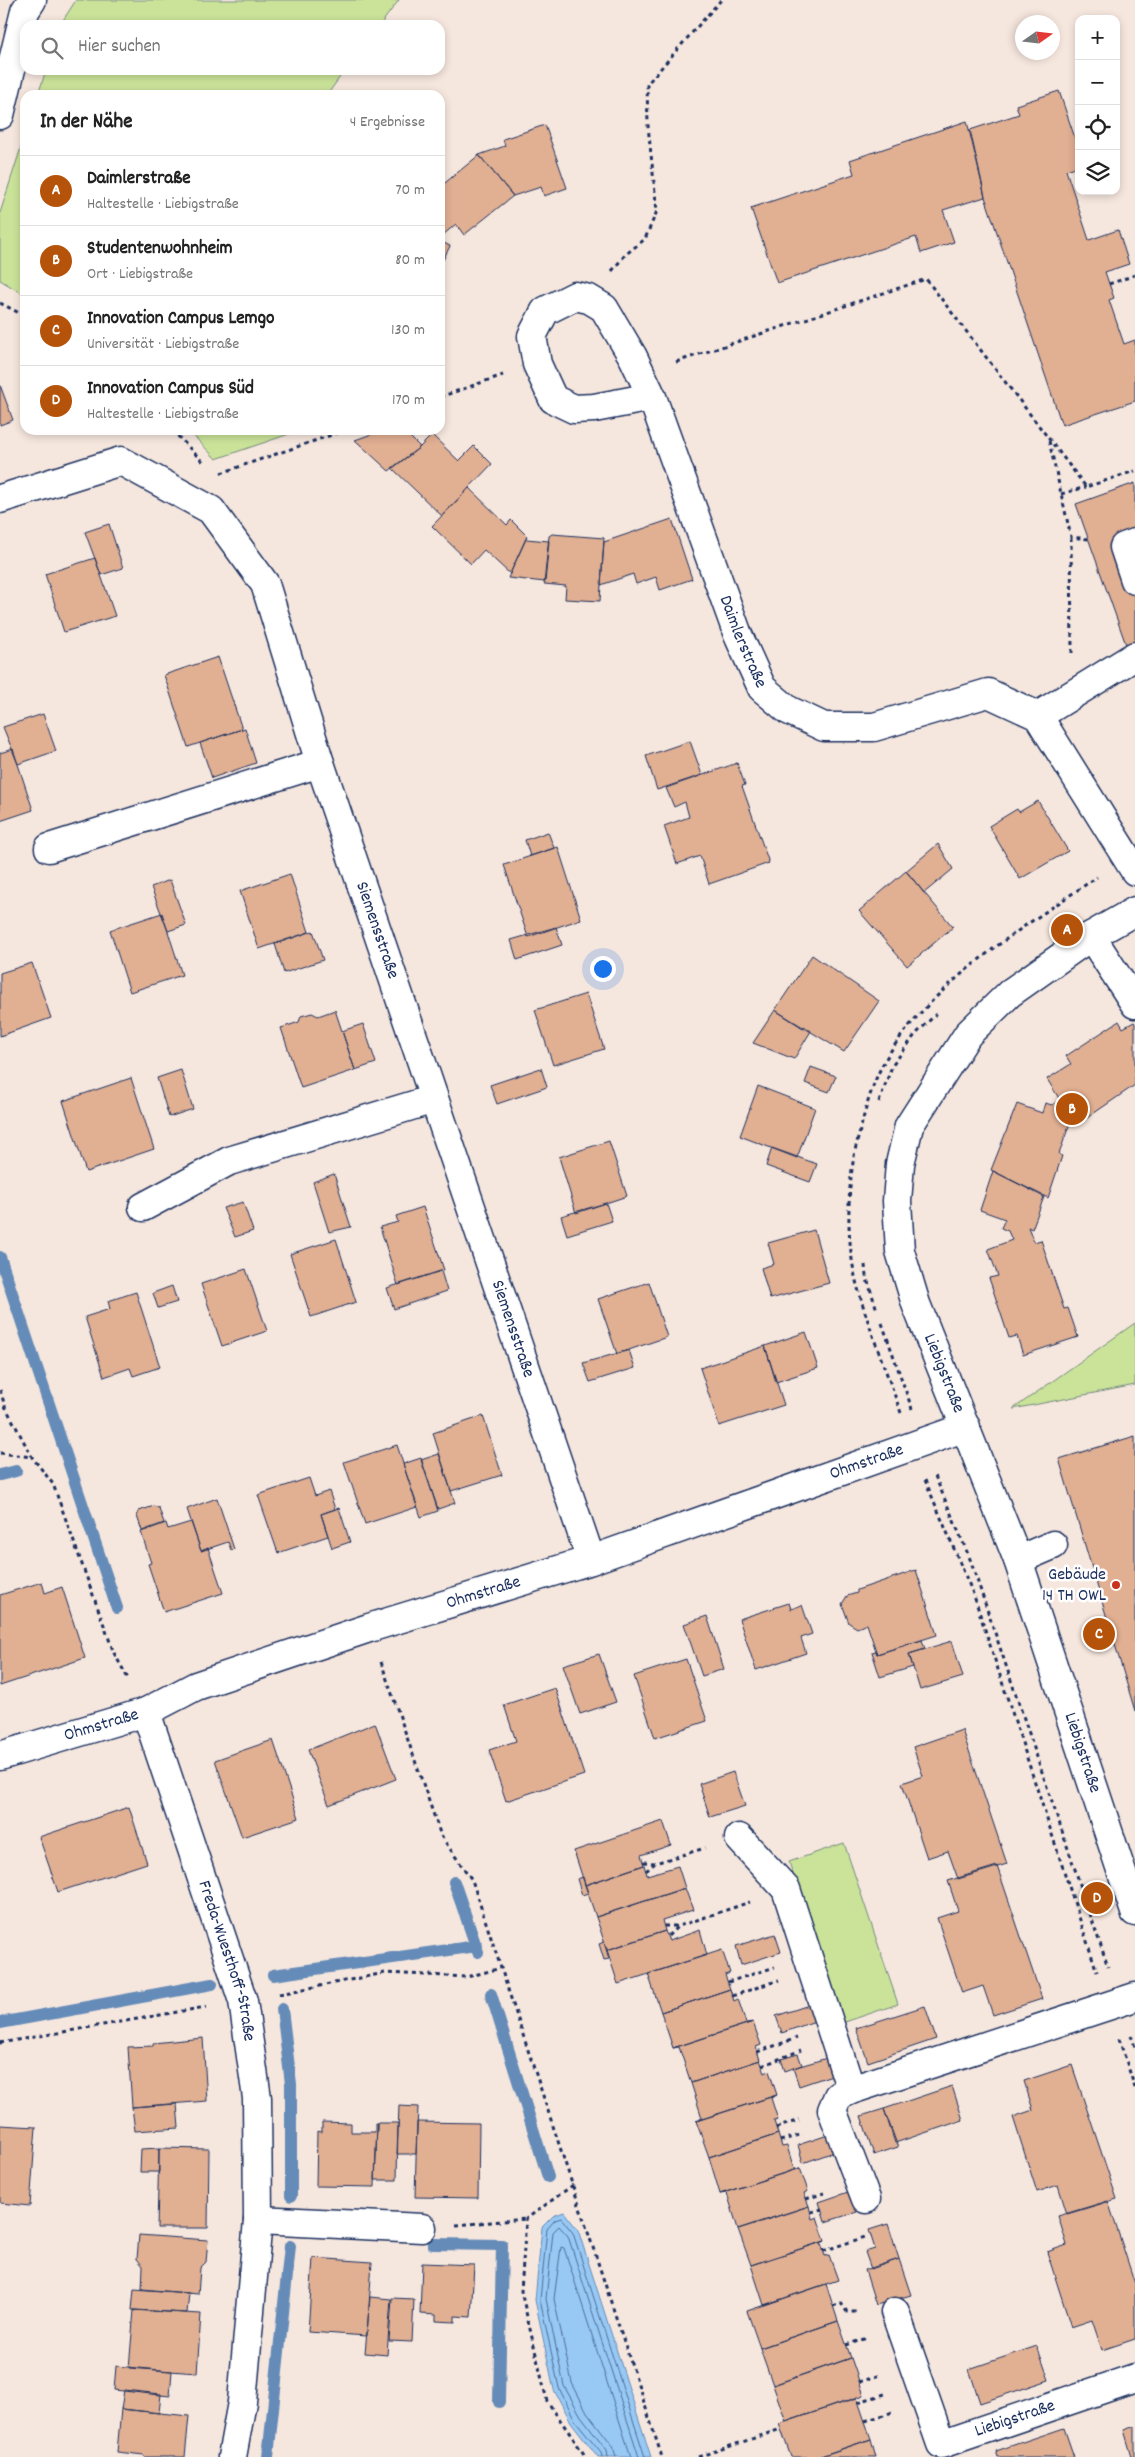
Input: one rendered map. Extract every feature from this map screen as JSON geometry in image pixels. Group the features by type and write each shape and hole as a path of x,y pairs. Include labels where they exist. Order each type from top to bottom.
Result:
{"street":[{"path":"23,20 25,11 32,0"},
{"path":"0,115 20,32"},
{"path":"589,299 575,296 545,311 532,336 537,364 553,399 574,409 594,408 646,385"},
{"name":"Daimlerstraße","path":"589,299 604,308 646,385 738,635 762,688 788,710 824,727 874,727 988,693 1038,716"},
{"name":"Siemensstraße","path":"0,499 121,461 211,510 265,584 320,763 591,1560"},
{"path":"1135,543 1124,547 1135,580"},
{"path":"1135,656 1038,716 1135,871"},
{"path":"49,848 320,763"},
{"name":"Liebigstraße","path":"1135,912 1091,936 1010,994 968,1034 909,1126 900,1164 897,1201 900,1251 916,1304 1018,1560 1135,1912"},
{"path":"1091,936 1135,1004"},
{"path":"143,1208 229,1161 434,1099"},
{"name":"Ohmstraße","path":"0,1756 146,1712 196,1686 370,1628 591,1560 966,1427"},
{"path":"1018,1560 1052,1545"},
{"name":"Freda-Wuesthoff-Straße","path":"146,1712 243,2001 257,2098 258,2220 242,2402 232,2457"},
{"path":"739,1838 786,1889 851,2090"},
{"path":"866,2199 832,2110 838,2096 851,2090 1135,1997"},
{"path":"258,2220 422,2228"},
{"name":"Liebigstraße","path":"895,2312 943,2451 1135,2378"}],"path":[{"path":"589,299 625,255 645,239 657,211 648,126 648,84 721,0"},
{"path":"1109,284 1135,275"},
{"path":"646,385 926,280 1086,487"},
{"path":"0,303 20,313"},
{"path":"445,395 537,364"},
{"path":"177,435 210,469"},
{"path":"216,475 332,435"},
{"path":"1048,438 1071,537 1073,694"},
{"path":"1061,494 1135,471"},
{"path":"1071,537 1088,538"},
{"path":"0,1390 5,1406 32,1457 53,1484 114,1653 146,1712"},
{"path":"0,1453 32,1457"},
{"path":"370,1628 441,1836 472,1880 662,2457"},
{"path":"642,1862 655,1863 739,1838"},
{"path":"646,1871 655,1863"},
{"path":"664,1926 679,1926 786,1889"},
{"path":"668,1936 679,1926"},
{"path":"728,1982 810,1962"},
{"path":"732,1996 810,1962"},
{"path":"0,2043 386,1974 467,1977 501,1968"},
{"path":"757,2052 832,2033"},
{"path":"762,2066 832,2033"},
{"path":"422,2228 526,2220 573,2185"},
{"path":"811,2212 822,2209"},
{"path":"526,2220 520,2291 547,2401 586,2457"},
{"path":"823,2251 871,2234"},
{"path":"698,2457 781,2429"}],"green space":[{"path":"76,0 399,0 384,20 63,20"},
{"path":"44,75 341,75 331,90 40,90"},
{"path":"20,151 20,292 0,280 0,213"},
{"path":"193,435 286,435 216,459"},
{"path":"1135,1323 1135,1385 1013,1409"},
{"path":"844,1843 898,2004 842,2023 789,1862"}],"water":[{"path":"564,2212 578,2230 651,2457 598,2457 571,2422 554,2390 535,2300 542,2227 553,2216"}],"building":[{"path":"1059,91 1075,138 1075,167 1066,170 1089,240 1118,230 1129,264 1105,272 1114,298 1109,300 1124,344 1135,340 1135,401 1062,425 985,197 970,130 1019,114 1016,105"},
{"path":"967,121 985,197 943,210 954,242 921,253 916,237 777,283 751,208 854,174 850,160"},
{"path":"545,125 567,188 544,196 541,187 513,196 479,155 505,146 503,139"},
{"path":"479,155 513,196 464,235 456,224 445,233 445,183"},
{"path":"445,244 450,246 445,256"},
{"path":"0,385 13,420 0,425"},
{"path":"369,435 408,435 420,447 389,471 355,440"},
{"path":"432,435 459,461 474,446 492,464 442,516 392,468 420,447"},
{"path":"1135,483 1135,670 1076,504"},
{"path":"469,488 507,525 511,520 527,536 510,574 484,550 471,564 432,526"},
{"path":"672,519 692,579 660,590 656,577 636,584 633,574 601,585 604,542"},
{"path":"109,524 123,568 101,575 85,532"},
{"path":"552,534 604,538 600,601 565,599 566,586 544,584 549,536"},
{"path":"526,539 549,541 545,582 508,578"},
{"path":"95,558 115,616 64,632 45,574"},
{"path":"218,657 242,729 188,747 164,675"},
{"path":"43,714 56,751 18,764 3,727"},
{"path":"245,728 256,763 212,778 200,743"},
{"path":"690,741 702,775 657,790 646,756"},
{"path":"13,749 33,810 0,821 0,753"},
{"path":"737,763 745,785 742,786 769,863 709,884 700,856 677,864 664,826 689,817 685,802 674,807 666,788"},
{"path":"1038,801 1068,851 1020,879 989,826 1017,809 1019,812"},
{"path":"548,832 554,848 530,856 525,840"},
{"path":"938,844 953,869 924,893 906,871"},
{"path":"558,847 581,919 528,937 504,865"},
{"path":"906,871 953,927 907,966 859,911"},
{"path":"290,874 309,932 259,949 240,891"},
{"path":"170,880 186,925 168,931 151,887"},
{"path":"162,913 182,975 130,992 110,930"},
{"path":"556,927 562,945 517,960 511,940"},
{"path":"313,931 323,960 284,973 275,944"},
{"path":"812,955 879,1001 844,1052 775,1010"},
{"path":"32,963 51,1018 0,1036 0,973"},
{"path":"586,994 604,1049 553,1065 535,1010"},
{"path":"335,1010 355,1070 301,1088 281,1028 299,1022 301,1016 312,1013 318,1016"},
{"path":"775,1010 811,1031 794,1059 753,1043"},
{"path":"1119,1021 1123,1028 1135,1023 1135,1085 1084,1120 1079,1113 1066,1121 1070,1123 1059,1154 1062,1156 1048,1198 991,1170 1017,1104 1042,1113 1045,1103 1052,1105 1060,1100 1047,1079 1071,1064 1066,1056"},
{"path":"363,1024 376,1063 355,1070 342,1031"},
{"path":"811,1067 836,1076 829,1092 805,1083"},
{"path":"541,1068 547,1087 497,1104 490,1085"},
{"path":"181,1070 193,1109 169,1117 157,1078"},
{"path":"131,1078 154,1149 86,1172 63,1101"},
{"path":"758,1086 815,1108 797,1158 740,1136"},
{"path":"609,1141 627,1196 576,1213 559,1157"},
{"path":"772,1148 817,1164 810,1182 766,1166"},
{"path":"993,1171 1044,1197 1032,1229 1028,1227 1034,1242 1041,1240 1064,1309 1068,1308 1078,1337 1023,1355 1017,1336 1009,1338 989,1278 998,1276 988,1249 1012,1240 1008,1231 1001,1228 1005,1219 980,1210"},
{"path":"334,1174 351,1227 329,1232 313,1182"},
{"path":"243,1202 253,1231 235,1237 223,1208"},
{"path":"606,1203 612,1221 567,1235 561,1216"},
{"path":"423,1207 444,1270 398,1285 380,1227 398,1222 396,1216"},
{"path":"814,1230 829,1283 770,1299 761,1268 774,1264 768,1243"},
{"path":"336,1239 356,1302 311,1317 290,1254"},
{"path":"246,1269 267,1331 222,1346 201,1284"},
{"path":"441,1271 447,1291 394,1309 387,1288"},
{"path":"649,1282 667,1337 617,1354 598,1299"},
{"path":"172,1286 177,1302 158,1308 153,1293"},
{"path":"136,1292 160,1367 133,1376 130,1368 104,1377 85,1317 110,1309 108,1301"},
{"path":"806,1332 818,1368 776,1382 765,1346"},
{"path":"765,1346 784,1405 719,1426 700,1368"},
{"path":"629,1350 635,1368 590,1382 583,1363"},
{"path":"483,1416 502,1475 451,1491 433,1433"},
{"name":"Gebäude 14 TH OWL","path":"1135,1436 1135,1711 1059,1459"},
{"path":"397,1445 417,1507 365,1524 344,1462"},
{"path":"439,1454 455,1503 438,1509 421,1460"},
{"path":"421,1458 438,1511 421,1517 403,1464"},
{"path":"309,1478 315,1496 329,1491 335,1509 321,1514 328,1536 278,1553 258,1495"},
{"path":"217,1498 234,1549 231,1550 228,1542 201,1551 187,1509"},
{"path":"154,1506 159,1508 164,1523 142,1531 137,1516 139,1511"},
{"path":"339,1508 350,1542 332,1548 321,1514"},
{"path":"191,1522 201,1551 208,1548 223,1593 164,1612 148,1564 151,1563 141,1532 166,1523 168,1529"},
{"path":"916,1570 937,1635 877,1654 867,1624 857,1628 849,1623 842,1604 847,1596 857,1593 857,1590"},
{"path":"42,1582 45,1593 62,1587 85,1658 0,1686 0,1595"},
{"path":"789,1603 791,1609 802,1605 812,1634 801,1638 806,1653 756,1670 739,1619"},
{"path":"707,1616 724,1669 702,1676 684,1624"},
{"path":"922,1640 925,1649 909,1654 913,1667 880,1677 872,1652 876,1651 877,1654"},
{"path":"952,1641 963,1677 920,1690 909,1654"},
{"path":"599,1654 616,1702 580,1714 563,1665"},
{"path":"686,1659 707,1721 655,1738 634,1676"},
{"path":"555,1688 584,1775 506,1801 489,1750 516,1741 504,1705"},
{"path":"375,1723 396,1779 329,1805 308,1750"},
{"path":"962,1730 1007,1864 958,1879 948,1851 927,1858 902,1783 923,1776 913,1747"},
{"path":"273,1740 299,1818 242,1837 215,1760"},
{"path":"733,1772 745,1806 710,1817 699,1784"},
{"path":"129,1807 147,1863 58,1892 39,1837"},
{"path":"663,1821 671,1845 641,1855 644,1865 585,1885 574,1851"},
{"path":"644,1865 647,1875 678,1866 685,1888 596,1917 585,1885"},
{"path":"997,1866 1042,1999 993,2015 983,1986 962,1993 937,1918 958,1911 948,1881"},
{"path":"583,1877 588,1893 582,1895 577,1879"},
{"path":"685,1888 693,1910 662,1920 665,1931 607,1950 596,1917"},
{"path":"700,1930 707,1955 618,1984 607,1950 665,1931 669,1941"},
{"path":"775,1934 781,1952 741,1965 736,1946"},
{"path":"604,1942 609,1959 604,1960 599,1944"},
{"path":"722,1950 730,1973 725,1975 730,1989 661,2012 648,1974"},
{"path":"730,1989 734,2001 738,1999 746,2023 753,2022 673,2048 661,2012"},
{"path":"809,2005 815,2021 782,2033 776,2016"},
{"path":"925,2006 936,2039 868,2062 856,2028"},
{"path":"753,2022 761,2045 756,2047 760,2060 691,2083 679,2047 673,2048"},
{"path":"203,2038 207,2101 132,2107 128,2047 153,2046 153,2043"},
{"path":"798,2054 802,2065 785,2071 781,2059"},
{"path":"827,2058 832,2075 799,2086 793,2068"},
{"path":"760,2060 765,2073 769,2071 777,2095 696,2121 702,2118 691,2083"},
{"path":"1072,2065 1117,2199 1067,2214 1058,2185 1037,2192 1013,2117 1033,2110 1024,2081"},
{"path":"952,2086 963,2120 895,2143 884,2109"},
{"path":"777,2095 771,2098 778,2120 774,2121 778,2134 709,2157 696,2121"},
{"path":"177,2104 179,2128 135,2131 132,2107"},
{"path":"399,2106 418,2107 416,2154 397,2154"},
{"path":"884,2109 898,2147 874,2155 861,2116"},
{"path":"322,2122 351,2123 351,2132 375,2132 375,2123 377,2123 375,2187 316,2186 317,2131 322,2132"},
{"path":"417,2122 479,2123 478,2198 415,2197"},
{"path":"377,2123 398,2123 397,2180 375,2180"},
{"path":"0,2125 36,2127 30,2206 0,2203"},
{"path":"778,2134 782,2147 787,2146 794,2169 800,2168 720,2194 709,2157"},
{"path":"828,2135 834,2152 803,2163 798,2145"},
{"path":"159,2148 159,2172 140,2172 141,2149"},
{"path":"159,2148 209,2149 208,2228 157,2228"},
{"path":"800,2168 808,2191 804,2193 809,2206 738,2229 727,2193 720,2194"},
{"path":"851,2191 857,2212 825,2222 819,2202"},
{"path":"1108,2201 1135,2284 1135,2339 1102,2350 1092,2320 1071,2327 1047,2252 1067,2245 1058,2216"},
{"path":"809,2206 812,2219 817,2217 825,2241 751,2265 738,2229"},
{"path":"888,2224 899,2259 871,2269 865,2252 875,2249 869,2230"},
{"path":"139,2235 208,2240 206,2262 200,2268 198,2294 142,2289 143,2266 137,2259"},
{"path":"825,2241 821,2243 825,2256 829,2255 838,2280 764,2305 751,2265"},
{"path":"313,2258 372,2262 367,2336 308,2332"},
{"path":"899,2259 911,2295 876,2305 865,2270"},
{"path":"422,2263 474,2265 471,2317 455,2316 455,2322 436,2321 436,2315 420,2314"},
{"path":"826,2284 838,2321 760,2348 747,2311"},
{"path":"134,2289 189,2293 187,2313 132,2310"},
{"path":"370,2297 391,2299 387,2355 365,2353"},
{"path":"392,2298 414,2299 412,2342 389,2341"},
{"path":"134,2310 201,2314 197,2373 129,2368"},
{"path":"838,2321 851,2358 773,2385 760,2348"},
{"path":"1037,2346 1049,2380 980,2403 969,2369"},
{"path":"851,2358 864,2395 786,2422 773,2385"},
{"path":"116,2366 172,2371 170,2396 114,2390"},
{"path":"124,2390 161,2394 159,2413 121,2409"},
{"path":"857,2398 871,2439 818,2457 791,2457 779,2424"},
{"path":"121,2409 189,2416 185,2457 145,2457 144,2455 117,2452"},
{"path":"1135,2426 1135,2457 1132,2457 1124,2430"},
{"path":"1064,2428 1074,2457 998,2457 996,2451"},
{"path":"871,2439 876,2457 818,2457"}],"waterway":[{"path":"0,1257 117,1608"},
{"path":"0,1475 16,1471"},
{"path":"454,1882 478,1952"},
{"path":"273,1975 477,1946"},
{"path":"0,2023 212,1984"},
{"path":"491,1994 548,2177"},
{"path":"282,2009 291,2084 291,2196"},
{"path":"433,2244 502,2245 499,2402"},
{"path":"268,2457 290,2246"}],"place":[{"name":"Daimlerstraße","path":"1067,930"},
{"name":"Studentenwohnheim","path":"1072,1109"},
{"name":"Gebäude 14 TH OWL","path":"1116,1585"},
{"name":"Innovation Campus Lemgo","path":"1099,1634"},
{"name":"Innovation Campus Süd","path":"1097,1898"}]}
